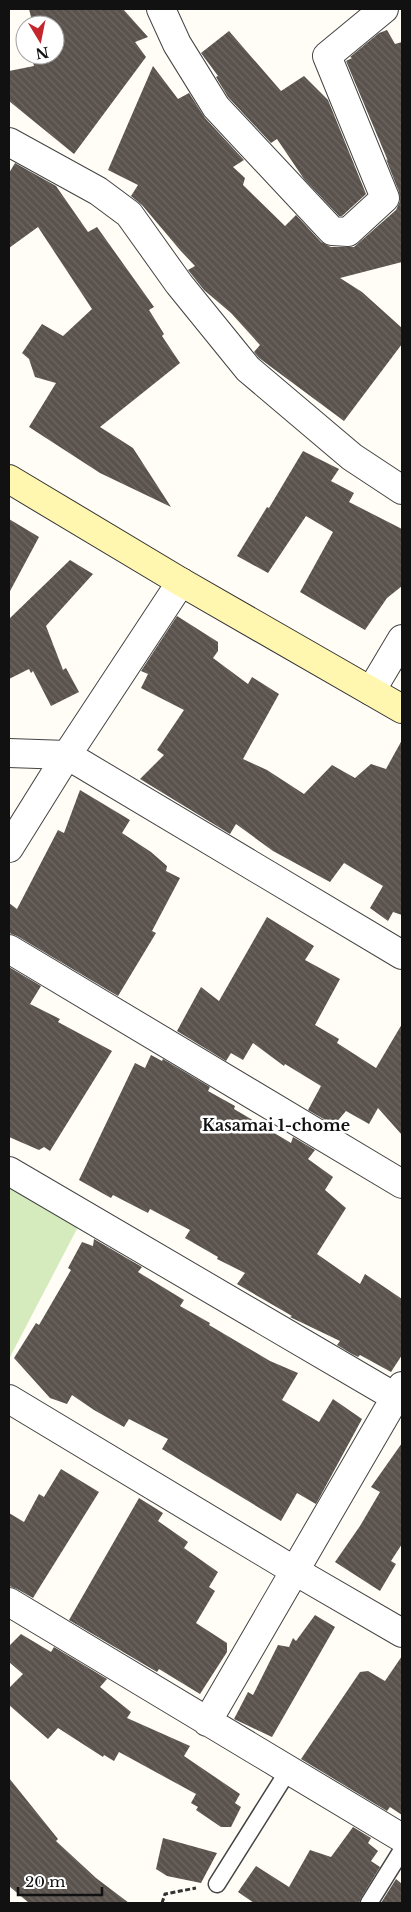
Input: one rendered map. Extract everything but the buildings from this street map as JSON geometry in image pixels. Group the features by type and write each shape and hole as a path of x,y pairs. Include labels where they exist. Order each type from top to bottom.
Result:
{"street":[{"path":"161,9 177,44 216,107 332,231 348,232 385,198 328,56 384,9"},
{"path":"395,9 402,20"},
{"path":"9,142 98,191 129,214 179,284 248,369 352,456 402,490"},
{"path":"9,479 181,582 402,709"},
{"path":"9,848 67,755 181,582"},
{"path":"371,691 402,639"},
{"path":"9,753 67,755 402,955"},
{"path":"9,948 402,1184"},
{"path":"9,1171 399,1392 207,1722"},
{"path":"9,1399 294,1571 402,1633"},
{"path":"9,1602 402,1838"}],"lane":[{"path":"217,1884 288,1771"},
{"path":"369,1903 402,1850"}],"path":[{"path":"162,1903 165,1894 217,1884"}],"green space":[{"path":"9,1183 79,1225 9,1359"}],"district":[{"name":"Kasamai 1-chome","path":"276,1125"}]}
